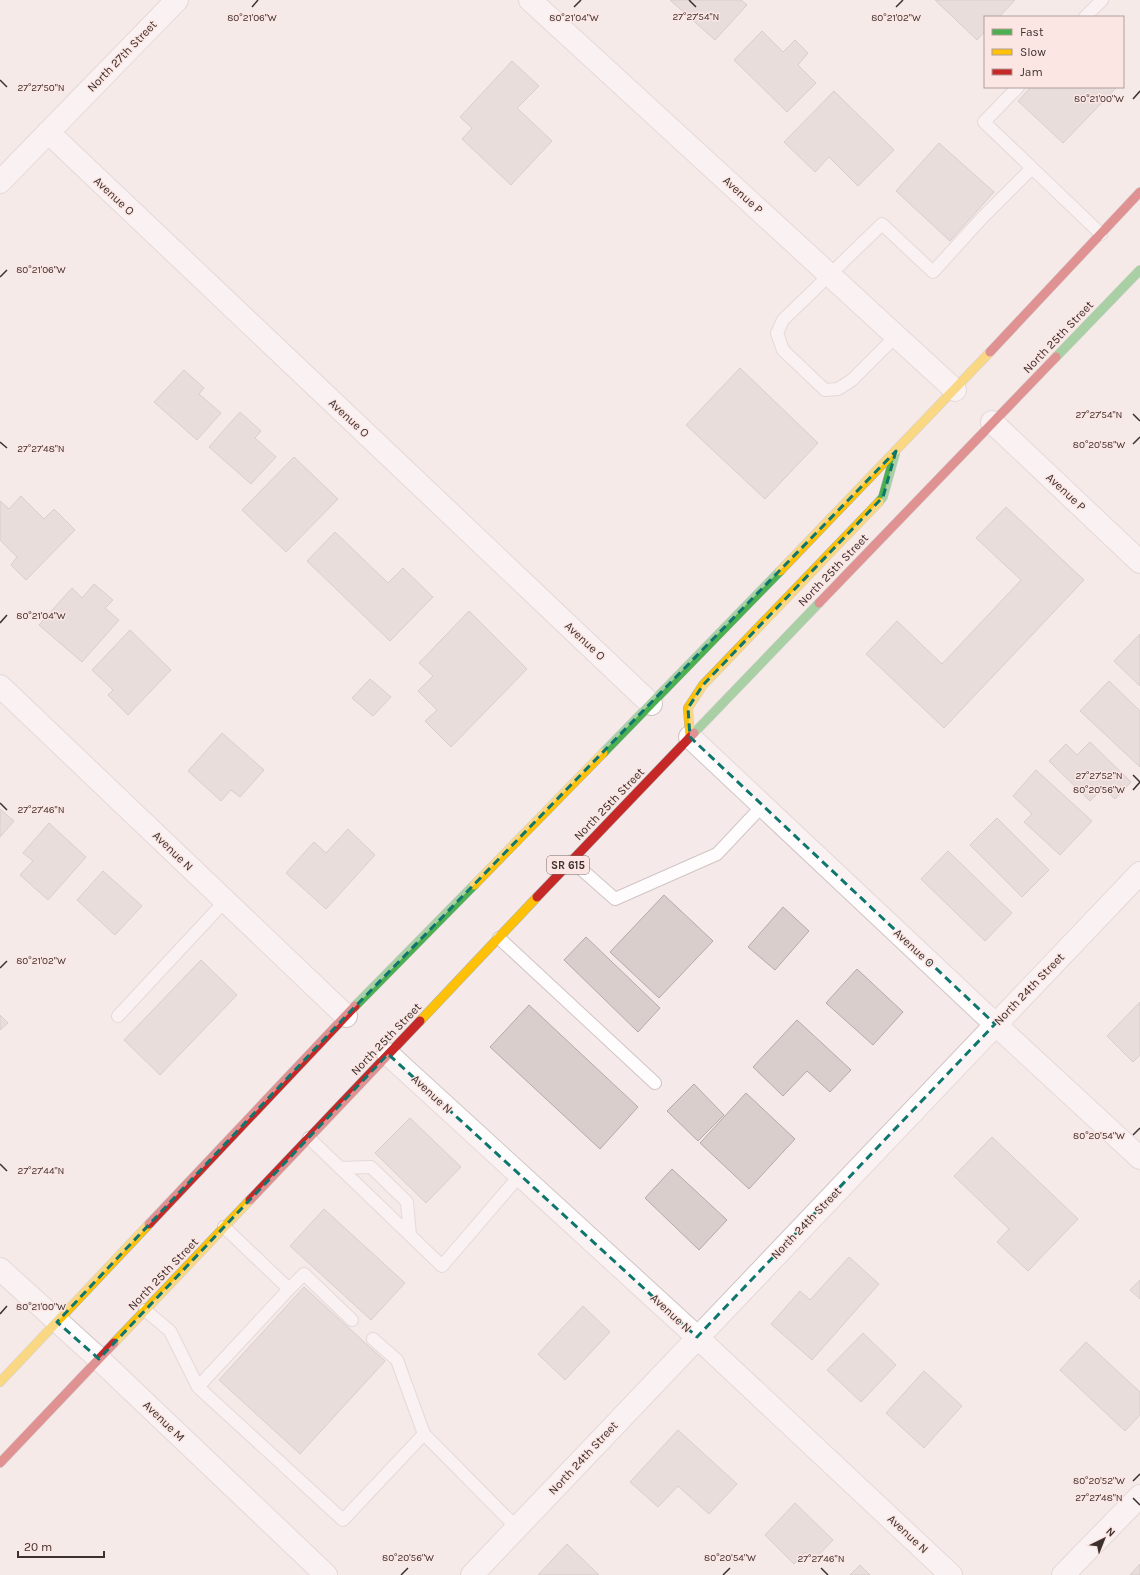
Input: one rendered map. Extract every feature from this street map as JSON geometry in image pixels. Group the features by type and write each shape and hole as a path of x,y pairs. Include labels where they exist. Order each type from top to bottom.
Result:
{"main road":[{"path":"0,1382 346,1016 955,390 1140,192"},
{"name":"North 25th Street","path":"0,1463 690,737 1140,270"},
{"path":"690,737 688,708 703,685 883,497 896,451"}],"street":[{"name":"North 27th Street","path":"0,182 177,0"},
{"name":"Avenue P","path":"530,0 955,390"},
{"name":"Avenue O","path":"48,132 651,704"},
{"name":"Avenue P","path":"992,422 1140,562"},
{"name":"Avenue N","path":"0,686 346,1016"},
{"name":"Avenue O","path":"690,737 995,1024 1140,1158"},
{"name":"North 24th Street","path":"472,1575 1140,873"},
{"name":"Avenue N","path":"388,1054 697,1337 951,1575"},
{"name":"Avenue M","path":"0,1269 99,1359 326,1575"},
{"path":"1063,1575 1140,1496"}],"lane":[{"path":"1087,16 1102,0"},
{"path":"1017,88 984,122 1101,234"},
{"path":"896,336 852,380 838,389 825,390 783,350 777,333 782,320 882,224 933,272 981,219 1032,168"},
{"path":"572,861 615,900 717,854 763,805"},
{"path":"118,1016 225,901"},
{"path":"499,938 654,1083"},
{"path":"309,1138 442,1266 520,1175"},
{"path":"340,1168 370,1167 402,1197 407,1202 410,1235"},
{"path":"224,1227 289,1289"},
{"path":"198,1388 304,1274 352,1320"},
{"path":"145,1310 170,1332 198,1388 343,1520 424,1434"},
{"path":"373,1339 397,1360 424,1434 517,1528"}],"highlighted area":[{"path":"896,451 883,497 703,685 688,708 690,737 995,1024 697,1337 388,1054 99,1359 57,1322 346,1016"}],"building":[{"path":"670,0 741,0 747,5 715,40"},
{"path":"935,0 1015,0 1000,16 984,16 984,32 977,40"},
{"path":"762,31 783,52 795,40 808,53 798,65 816,83 787,112 734,60"},
{"path":"512,61 539,86 517,108 552,141 511,185 462,139 472,128 460,117"},
{"path":"1030,88 1116,88 1063,143 1018,101"},
{"path":"834,91 894,150 858,186 829,157 815,172 784,142"},
{"path":"939,143 994,192 950,241 896,191"},
{"path":"740,368 818,443 765,499 686,425"},
{"path":"184,370 204,388 199,394 221,413 197,440 154,402"},
{"path":"240,412 261,431 255,438 276,457 251,484 209,447"},
{"path":"294,457 338,499 286,552 242,510"},
{"path":"21,496 44,519 54,509 75,530 26,580 11,565 17,557 0,540 0,501 9,509"},
{"path":"1006,507 1084,580 944,728 866,654 897,621 942,664 1021,580 976,538"},
{"path":"335,532 388,583 403,568 433,597 390,641 307,561"},
{"path":"94,584 113,600 105,608 119,620 82,662 39,625 72,588 82,598"},
{"path":"469,611 527,669 451,747 425,721 437,710 418,691 433,676 419,663"},
{"path":"130,630 171,670 128,715 108,695 113,690 92,670"},
{"path":"1140,634 1140,686 1114,661"},
{"path":"370,679 391,697 373,716 352,698"},
{"path":"1109,681 1140,711 1140,767 1080,711"},
{"path":"222,733 264,770 240,797 231,790 221,801 188,771"},
{"path":"1090,742 1131,782 1115,799 1103,788 1090,801 1049,761 1066,744 1077,755"},
{"path":"1036,770 1092,821 1060,855 1024,822 1032,814 1013,796"},
{"path":"0,809 14,821 0,837"},
{"path":"997,818 1049,870 1022,897 970,845"},
{"path":"49,823 86,857 48,900 20,875 33,861 23,853"},
{"path":"348,829 375,855 326,909 286,873 314,842 326,853"},
{"path":"948,851 1012,913 985,941 921,879"},
{"path":"103,871 142,906 115,935 77,900"},
{"path":"664,895 713,941 659,998 610,952"},
{"path":"783,907 809,931 775,970 748,947"},
{"path":"586,937 660,1008 638,1032 564,960"},
{"path":"201,960 237,995 160,1075 124,1040"},
{"path":"857,969 903,1012 873,1045 826,1003"},
{"path":"1140,1002 1140,1055 1133,1062 1107,1036"},
{"path":"529,1005 638,1107 600,1149 490,1047"},
{"path":"0,1015 8,1023 0,1030"},
{"path":"797,1020 851,1070 830,1092 807,1071 783,1096 753,1067"},
{"path":"694,1084 724,1115 698,1141 667,1111"},
{"path":"746,1093 795,1139 749,1189 700,1143"},
{"path":"410,1118 461,1167 426,1203 375,1153"},
{"path":"992,1137 1078,1219 1028,1271 997,1242 1009,1229 954,1176"},
{"path":"672,1169 727,1220 699,1250 645,1198"},
{"path":"324,1209 405,1283 371,1320 290,1246"},
{"path":"849,1257 879,1284 812,1360 771,1324 800,1291 810,1300"},
{"path":"1140,1280 1140,1299 1130,1290"},
{"path":"304,1287 385,1361 300,1454 219,1380"},
{"path":"583,1306 610,1332 565,1380 538,1354"},
{"path":"863,1333 896,1365 861,1402 827,1370"},
{"path":"1086,1342 1140,1392 1140,1415 1125,1431 1060,1370"},
{"path":"924,1371 962,1406 924,1448 886,1413"},
{"path":"678,1430 737,1484 709,1514 678,1486 658,1507 630,1482"},
{"path":"795,1503 833,1540 813,1561 805,1552 794,1564 765,1535"},
{"path":"567,1544 599,1575 538,1575"},
{"path":"1140,1564 1140,1575 1130,1575"},
{"path":"860,1565 870,1575 850,1575"}],"traffic: fast":[{"path":"1056,357 1140,270"},
{"path":"879,502 883,497 895,454"},
{"path":"603,753 780,571"},
{"path":"694,733 819,603"},
{"path":"355,1006 474,885"}],"traffic: slow":[{"path":"780,571 990,352"},
{"path":"690,737 688,708 703,685 879,502"},
{"path":"474,885 603,753"},
{"path":"420,1021 537,897"},
{"path":"114,1343 250,1200"},
{"path":"0,1382 149,1224"}],"traffic: jam":[{"path":"990,352 1140,192"},
{"path":"819,603 1056,357"},
{"path":"537,897 694,733"},
{"path":"149,1224 355,1006"},
{"path":"250,1200 420,1021"},
{"path":"0,1463 114,1343"}]}
